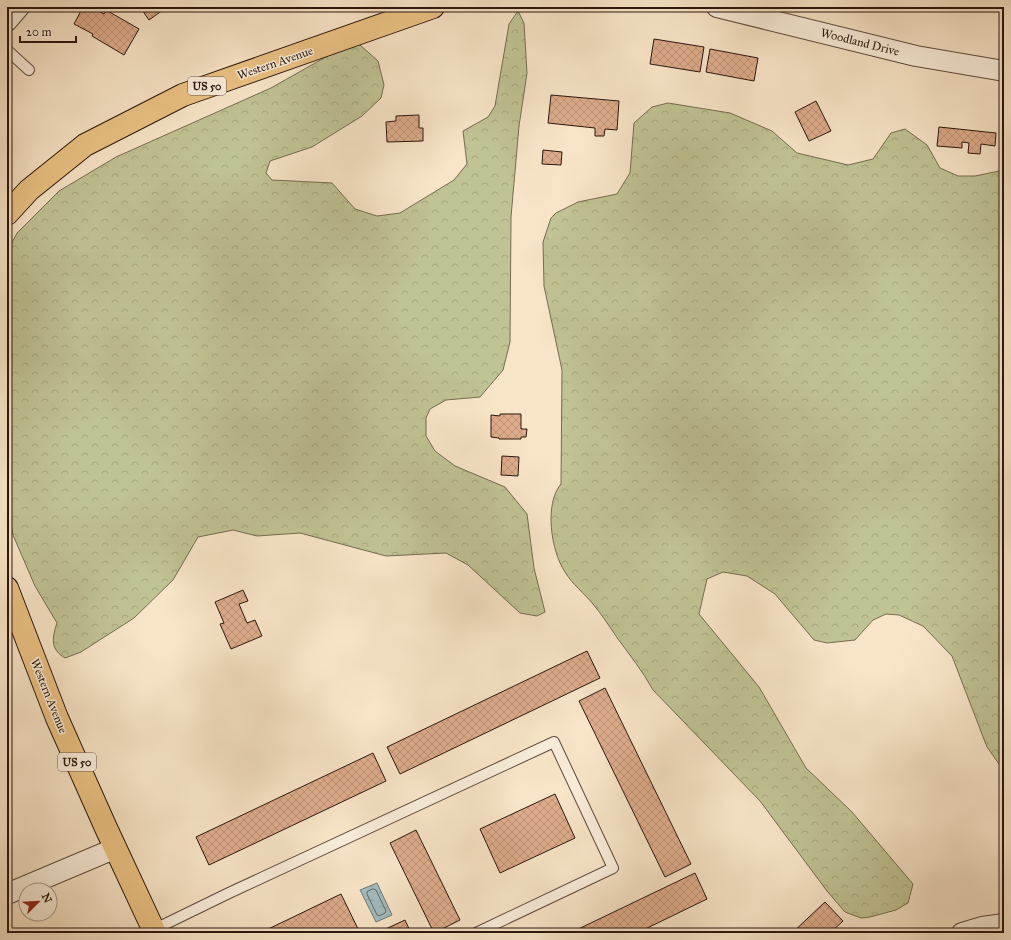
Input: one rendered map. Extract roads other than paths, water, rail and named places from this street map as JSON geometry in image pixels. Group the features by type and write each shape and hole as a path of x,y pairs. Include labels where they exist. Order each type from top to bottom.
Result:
{"main road":[{"name":"Western Avenue","path":"7,214 29,190 85,145 184,95 433,7"},
{"name":"Western Avenue","path":"7,588 58,718 154,932"}],"street":[{"path":"7,21 19,7"},
{"name":"Woodland Drive","path":"717,7 916,56 1004,71"},
{"path":"7,894 116,848"},
{"path":"962,933 982,927 1004,924"}],"lane":[{"path":"7,50 29,70"},
{"path":"154,932 229,893 554,742 613,868 476,933"}],"water":[{"path":"377,883 392,915 376,922 360,890"}]}
